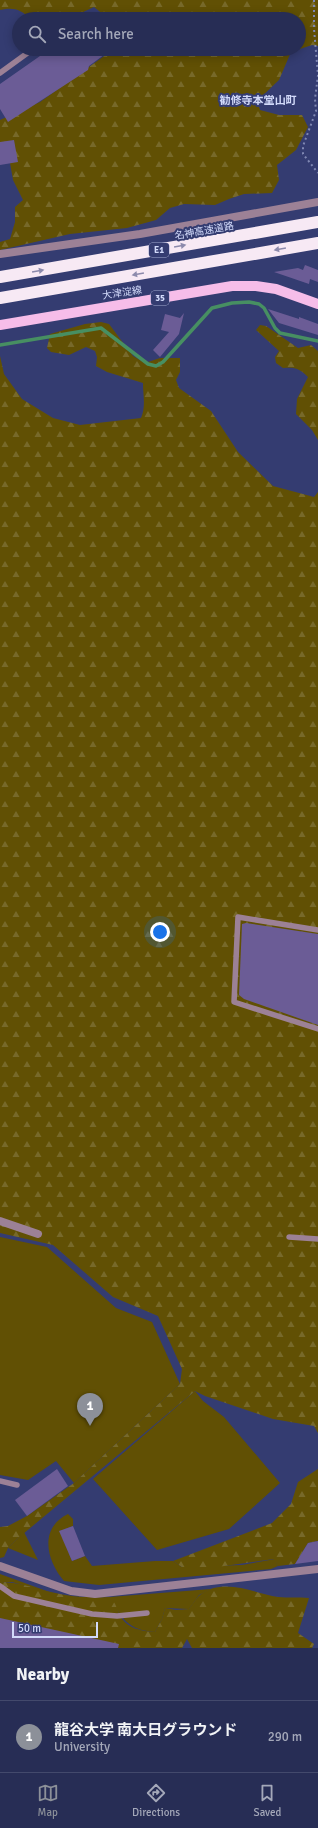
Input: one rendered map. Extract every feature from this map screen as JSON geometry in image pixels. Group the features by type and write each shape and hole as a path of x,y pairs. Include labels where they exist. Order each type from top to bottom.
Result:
{"highway":[{"name":"名神高速道路","path":"0,277 318,222"},
{"name":"E1","path":"0,298 318,242"}],"main road":[{"name":"大津淀線","path":"0,325 232,286 256,286 276,289 318,304"}],"street":[{"path":"0,254 140,234 318,202"},
{"path":"0,1220 38,1234"},
{"path":"0,1566 71,1591 95,1594 318,1569"}],"lane":[{"path":"0,73 23,56"},
{"path":"318,930 238,917 234,1002 318,1029"},
{"path":"289,1237 318,1240"},
{"path":"0,1481 17,1484"},
{"path":"0,1586 14,1596 92,1614 116,1616 147,1613"}],"path":[{"path":"314,0 314,29 318,76 315,99 316,111 303,146 303,154 318,173"}],"green space":[{"path":"0,0 318,0 318,46 312,45 306,47 306,12 100,12 94,7 83,12 22,12 13,9 0,10"},
{"path":"104,56 289,56 279,80 257,101 260,110 279,115 302,115 308,127 296,150 277,165 279,180 272,193 244,194 215,205 184,204 170,208 156,220 127,228 70,234 0,250 0,242 10,239 15,222 15,207 23,200 13,180 9,157 0,150 0,120 40,102"},
{"path":"101,322 109,324 133,356 145,363 160,358 180,358 180,372 176,380 179,388 211,411 238,452 273,486 314,497 318,492 318,1433 314,1426 273,1419 205,1396 195,1391 17,1539 8,1548 4,1557 0,1558 0,1527 8,1526 27,1516 74,1483 180,1384 182,1369 158,1316 113,1297 53,1245 0,1233 0,356 4,374 22,399 53,418 80,425 141,418 144,405 143,383 107,372 96,366 97,357 95,351 86,347 69,355 51,352 47,348 50,334 85,324"},
{"path":"260,325 266,326 298,348 311,345 318,351 318,440 312,430 296,414 297,399 308,377 297,369 283,368 276,363 275,357 279,351 256,330"},
{"path":"0,1237 47,1247 116,1308 152,1322 180,1384 74,1483 56,1461 28,1480 0,1475"},
{"path":"195,1391 203,1401 224,1417 280,1483 229,1529 157,1550 93,1479"},
{"path":"318,1469 318,1541 308,1543 295,1564 278,1566 274,1559 203,1569 182,1567 173,1561 272,1523 291,1504 298,1482"},
{"path":"68,1514 73,1519 73,1526 60,1531 72,1561 85,1556 92,1566 155,1561 173,1561 182,1567 242,1565 275,1559 278,1566 271,1569 99,1585 64,1581 53,1564 48,1545 49,1536 53,1527 59,1520"},
{"path":"24,1532 38,1560 8,1548"},
{"path":"0,1574 52,1593 12,1582 0,1582"},
{"path":"0,1582 20,1584 58,1594 88,1597 110,1597 121,1617 127,1624 140,1630 155,1632 162,1619 165,1608 176,1610 189,1609 200,1595 219,1587 239,1588 278,1597 309,1598 298,1633 314,1644 312,1648 192,1648 187,1639 182,1648 0,1648"},
{"path":"211,1589 199,1595 189,1609 165,1608 162,1619 155,1632 138,1629 132,1626 122,1617 110,1597"}],"building":[{"path":"40,56 103,56 89,66 88,70 8,122 0,109 0,84"},
{"path":"14,140 18,162 0,165 0,142"},
{"path":"305,265 318,270 318,282 310,279 309,284 274,272 298,268 303,270"},
{"path":"268,309 299,319 299,317 318,324 318,335 279,323"},
{"path":"184,313 179,334 160,357 153,350 169,332 161,330 165,314 180,318"},
{"path":"246,923 318,934 318,1025 244,999 239,995 242,924"},
{"path":"57,1469 68,1486 27,1516 15,1500"},
{"path":"73,1526 85,1556 72,1561 59,1531"},
{"path":"318,1541 318,1561 295,1564 308,1543"},
{"path":"0,1618 119,1644 118,1648 0,1648"}],"waterway":[{"path":"0,345 101,328 148,364 156,366 163,362 212,308 232,303 249,302 259,304 264,308 275,328 280,333 318,341"}],"place":[{"name":"龍谷大学 南大日グラウンド","path":"90,1426"}],"district":[{"name":"勧修寺本堂山町","path":"258,100"}]}
